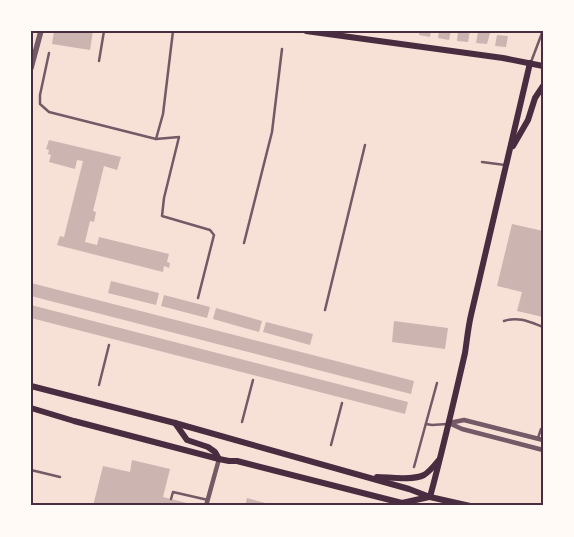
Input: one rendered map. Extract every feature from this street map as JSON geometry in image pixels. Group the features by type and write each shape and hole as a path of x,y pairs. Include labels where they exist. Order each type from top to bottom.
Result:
{"main road":[{"path":"306,31 508,59 543,66"},
{"path":"430,497 449,424 465,351 470,318 530,63"},
{"path":"508,154 528,120 535,98 543,86"},
{"path":"31,386 175,423 365,476 430,497 470,506"},
{"path":"31,408 219,459 237,461 402,502 430,497"},
{"path":"175,423 187,440 208,446 219,459"},
{"path":"365,476 411,478 422,476 440,460"},
{"path":"430,497 437,506"}],"street":[{"path":"31,68 41,31"},
{"path":"449,424 464,420 541,439"},
{"path":"449,424 543,450"},
{"path":"206,506 219,459"}],"lane":[{"path":"99,61 104,31"},
{"path":"156,138 163,114 173,31"},
{"path":"530,63 543,33"},
{"path":"244,243 272,132 282,49"},
{"path":"48,53 40,104 49,112 156,138 179,137 164,198 162,216 210,230 214,235 198,298"},
{"path":"325,310 365,145"},
{"path":"482,162 506,165"},
{"path":"504,321 510,319 521,320 543,327"},
{"path":"99,385 109,345"},
{"path":"242,422 253,380"},
{"path":"414,467 437,383"},
{"path":"331,445 342,402"},
{"path":"426,424 449,424"},
{"path":"541,429 541,439"},
{"path":"31,470 60,477"},
{"path":"171,499 173,492 208,500"}],"building":[{"path":"54,31 93,31 90,50 52,44"},
{"path":"420,31 431,31 430,37 419,35"},
{"path":"439,31 451,31 449,40 438,38"},
{"path":"458,31 470,31 468,42 457,41"},
{"path":"478,32 490,33 487,44 476,43"},
{"path":"497,35 508,36 506,47 495,46"},
{"path":"49,140 121,157 117,170 104,166 93,211 96,212 94,222 90,221 85,242 97,245 99,237 169,254 167,262 170,263 169,268 164,266 163,272 57,245 60,236 64,237 83,161 77,160 75,169 49,162 51,155 48,154 49,150 46,149"},
{"path":"512,224 543,231 543,317 517,311 522,292 497,286"},
{"path":"111,281 159,293 156,305 108,293"},
{"path":"31,283 414,381 411,394 31,296"},
{"path":"164,295 210,307 207,318 161,306"},
{"path":"31,305 408,402 405,414 31,318"},
{"path":"216,308 262,321 259,332 213,319"},
{"path":"394,321 448,328 445,349 392,342"},
{"path":"266,322 313,334 310,345 263,332"},
{"path":"132,460 170,469 163,497 187,503 187,506 93,506 103,466 130,472"},
{"path":"247,498 273,505 273,506 245,506"}]}
